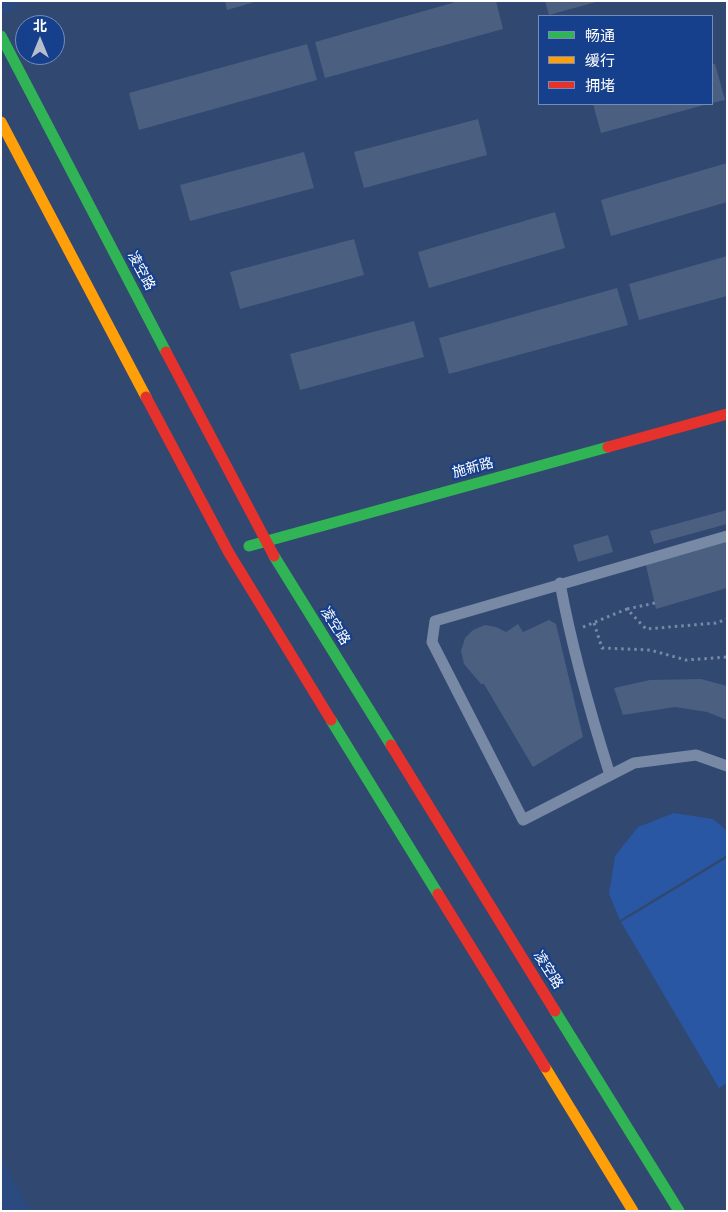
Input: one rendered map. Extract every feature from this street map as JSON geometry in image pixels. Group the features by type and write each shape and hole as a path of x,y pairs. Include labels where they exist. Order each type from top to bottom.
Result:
{"main road":[{"name":"凌空路","path":"1,36 265,541 679,1211"},
{"path":"1,122 229,553 633,1211"},
{"name":"施新路","path":"229,553 265,541 727,414"}],"lane":[{"path":"727,536 560,583 436,621 432,642 524,820 634,763 696,754 727,766"},
{"path":"560,583 570,633 591,717 610,775"}],"path":[{"path":"570,633 627,609 655,603"},
{"path":"627,609 646,629 716,623 727,619"},
{"path":"594,623 602,648 650,650 686,660 727,657"}],"shaded area":[{"path":"674,813 713,819 727,831 727,855 620,920 609,894 615,856 638,827"},
{"path":"727,858 727,1083 719,1088 621,922"},
{"path":"1,1157 30,1211 1,1211"}],"building":[{"path":"225,1 255,1 255,2 227,10"},
{"path":"459,1 496,1 503,29 325,78 315,42"},
{"path":"545,1 596,1 596,2 549,15"},
{"path":"307,44 317,80 139,130 129,93"},
{"path":"713,64 715,64 725,100 713,103"},
{"path":"593,105 704,105 601,133"},
{"path":"478,119 487,155 364,188 354,152"},
{"path":"304,152 314,188 190,221 180,185"},
{"path":"727,163 727,202 611,236 601,200"},
{"path":"555,212 565,248 429,288 418,252"},
{"path":"354,239 364,275 240,309 230,272"},
{"path":"727,256 727,296 639,320 629,284"},
{"path":"617,288 628,325 449,374 439,338"},
{"path":"414,321 424,357 300,390 290,354"},
{"path":"727,510 727,524 654,544 650,531"},
{"path":"608,535 613,552 578,562 573,545"},
{"path":"727,539 727,588 656,609 645,561"},
{"path":"549,620 556,624 583,737 533,767 484,684 481,684 464,664 461,651 465,638 473,630 485,625 496,627 506,632 518,624 523,632"},
{"path":"701,679 727,686 727,720 707,712 675,707 623,715 614,688 650,680"}],"waterway":[{"path":"1,4 9,1"}],"traffic: fast":[{"path":"1,36 166,352"},
{"path":"249,546 608,447"},
{"path":"274,556 391,745"},
{"path":"331,720 438,894"},
{"path":"555,1011 679,1211"}],"traffic: slow":[{"path":"1,122 146,397"},
{"path":"545,1067 633,1211"}],"traffic: jam":[{"path":"166,352 274,556"},
{"path":"146,397 229,553 331,720"},
{"path":"608,447 727,414"},
{"path":"391,745 555,1011"},
{"path":"438,894 545,1067"}]}
